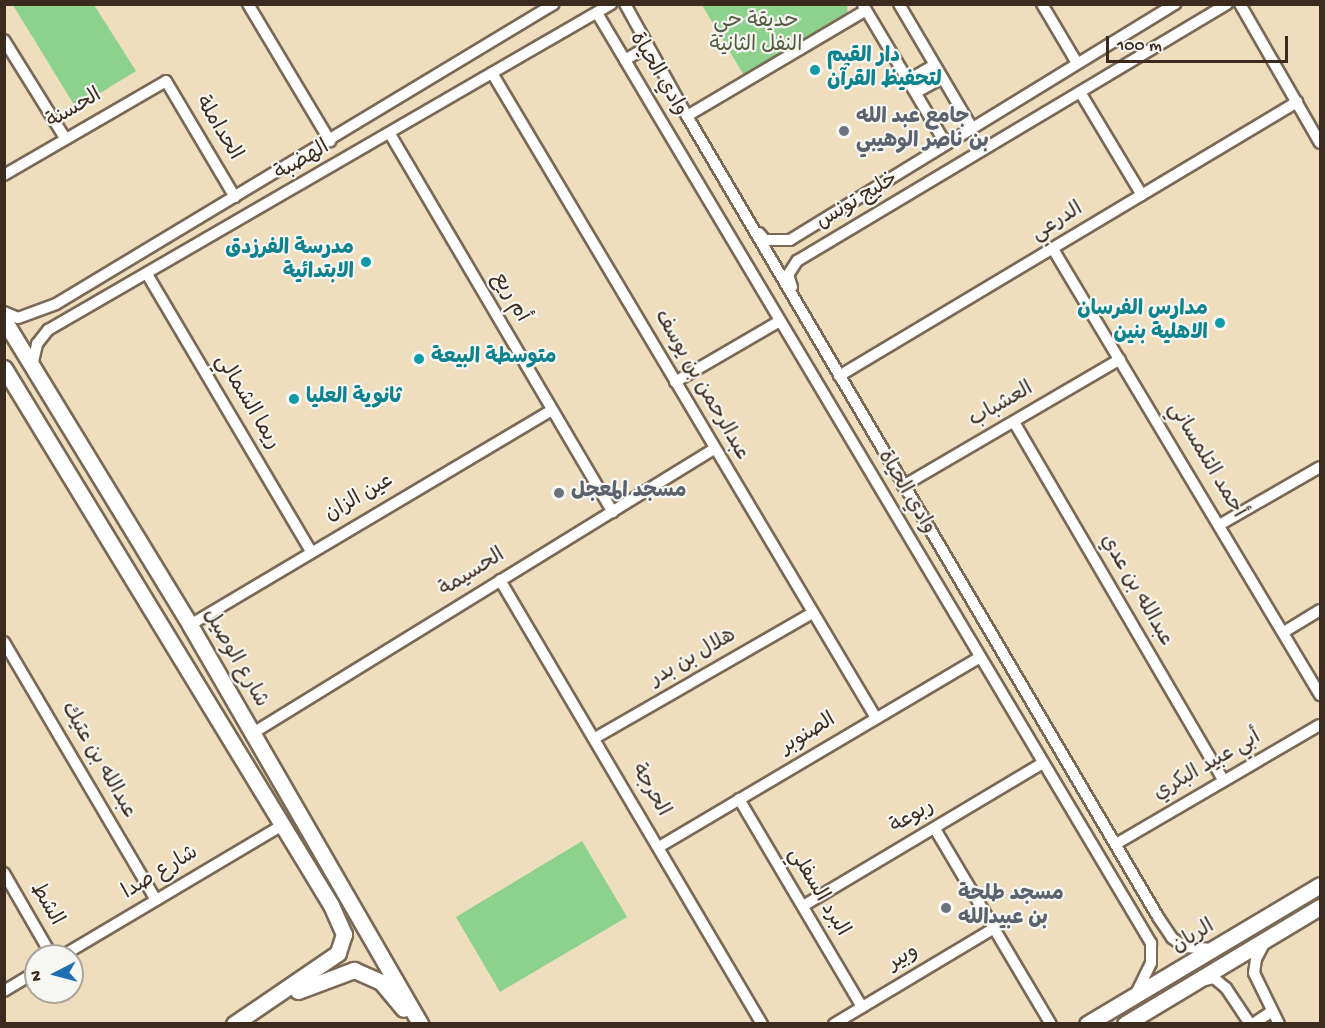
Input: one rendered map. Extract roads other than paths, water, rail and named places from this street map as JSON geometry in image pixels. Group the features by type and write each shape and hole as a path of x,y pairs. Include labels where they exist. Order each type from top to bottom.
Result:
{"street":[{"path":"248,4 330,141"},
{"name":"الهضبة","path":"4,312 18,318 36,314 86,286 554,4"},
{"name":"الهضبة","path":"32,366 37,344 48,330 611,4"},
{"name":"وادي الحياة","path":"626,4 687,116 1149,902 1172,938 1185,946 1215,949"},
{"path":"899,4 972,128"},
{"path":"1042,4 1077,63"},
{"name":"خليج تونس","path":"749,220 765,240 790,240 1175,4"},
{"name":"خليج تونس","path":"797,304 788,275 797,261 1227,4"},
{"path":"1240,4 1320,143"},
{"path":"687,116 864,7 910,79 946,144"},
{"name":"وادي الحياة","path":"597,13 1151,943 1150,963 1135,998"},
{"path":"4,40 64,138"},
{"path":"625,60 648,46"},
{"path":"910,79 934,65"},
{"name":"عبدالرحمن بن يوسف","path":"492,73 876,718"},
{"path":"917,92 942,78"},
{"name":"الحسنة","path":"4,175 64,138 166,81"},
{"name":"الحداملة","path":"166,81 235,197"},
{"path":"1080,92 1142,195"},
{"name":"الدرعي","path":"839,376 1297,102"},
{"name":"أم ريع","path":"390,134 613,512"},
{"name":"أحمد التلمساني","path":"1053,249 1221,524 1320,695"},
{"name":"ريما الشمالي","path":"147,274 311,551"},
{"path":"86,286 95,303"},
{"path":"75,291 85,309"},
{"name":"شارع الوصيل","path":"4,320 190,625 420,1023"},
{"path":"675,382 780,321"},
{"name":"العشباب","path":"903,486 1014,423 1120,358"},
{"path":"4,368 337,915 344,934 338,953 272,1002"},
{"name":"عين الزان","path":"190,625 311,551 552,410"},
{"name":"عبدالله بن عدي","path":"1014,423 1223,780"},
{"name":"الحسيمة","path":"253,733 714,449"},
{"path":"1221,524 1320,467"},
{"path":"106,536 126,523"},
{"name":"الحرجة","path":"500,580 762,1023"},
{"path":"1284,632 1320,610"},
{"name":"هلال بن بدر","path":"595,738 812,613"},
{"name":"عبدالله بن عتيك","path":"4,642 156,900"},
{"name":"الصنوبر","path":"659,847 980,657"},
{"name":"أبي عبيد البكري","path":"1116,844 1320,725"},
{"name":"ربوعة","path":"803,906 1043,763"},
{"name":"البرد السفلي","path":"739,800 862,1007"},
{"name":"شارع صدا","path":"82,944 281,826"},
{"path":"935,829 1051,1023"},
{"name":"الشط","path":"4,873 45,944"},
{"name":"الريان","path":"1087,1023 1135,998 1320,885"},
{"path":"1133,912 1149,902"},
{"name":"الريان","path":"1125,1023 1320,907"},
{"name":"وبير","path":"834,1023 993,929"},
{"path":"1267,938 1256,959 1254,973 1279,1023"},
{"path":"234,1023 272,1002 354,970 381,982 415,1023"},
{"path":"1195,982 1214,978 1226,988 1252,1023 1272,1011"},
{"path":"4,991 24,979"}],"place":[{"name":"دار القيم لتحفيظ القرآن","path":"815,70"},
{"name":"جامع عبد الله بن ناصر الوهيبي","path":"844,131"},
{"name":"مدرسة الفرزدق الابتدائية","path":"366,262"},
{"name":"مدارس الفرسان الاهلية بنين","path":"1220,323"},
{"name":"متوسطة البيعة","path":"419,359"},
{"name":"ثانوية العليا","path":"294,399"},
{"name":"مسجد المعجل","path":"559,493"},
{"name":"مسجد طلحة بن عبيدالله","path":"946,908"}],"park label":[{"name":"حديقة حي النفل الثانية","path":"756,35"}]}
